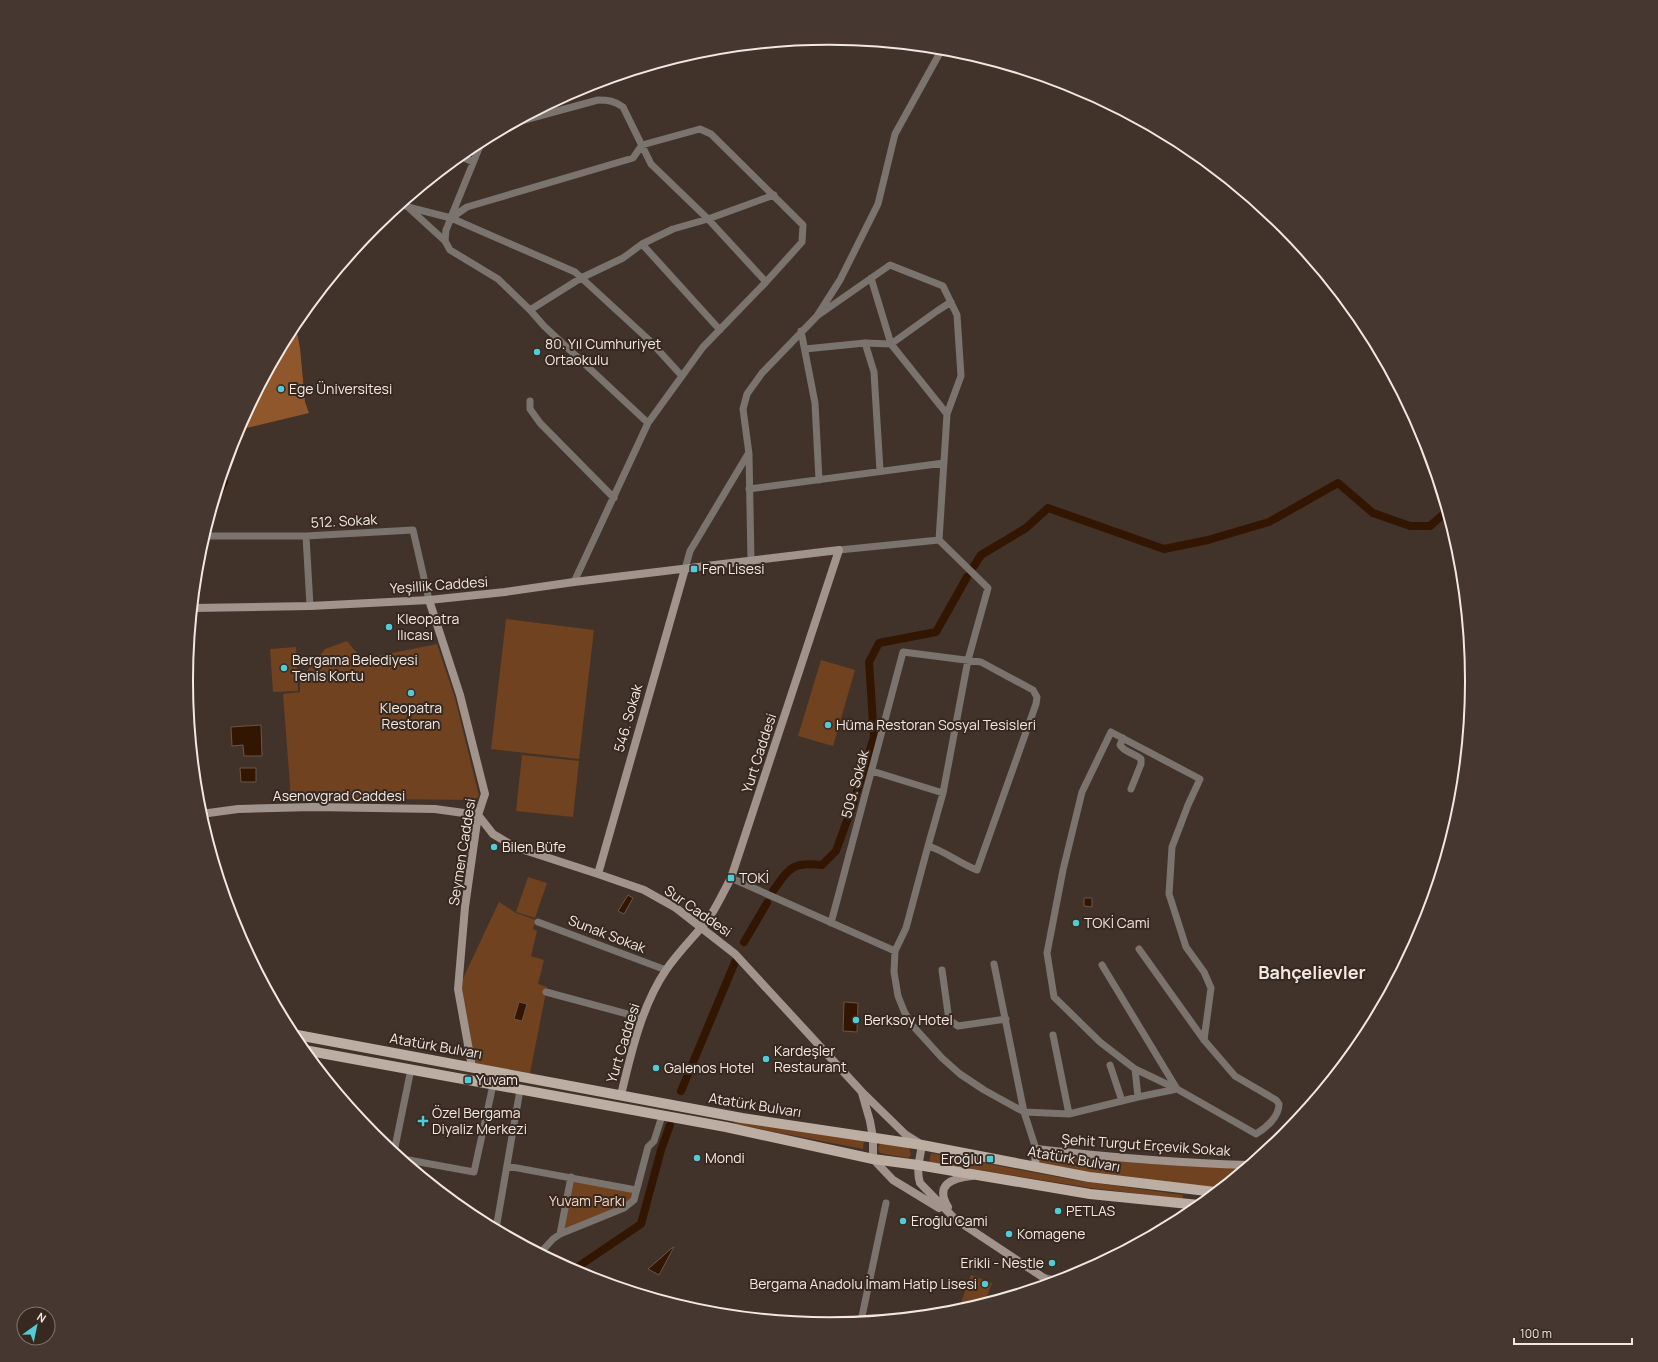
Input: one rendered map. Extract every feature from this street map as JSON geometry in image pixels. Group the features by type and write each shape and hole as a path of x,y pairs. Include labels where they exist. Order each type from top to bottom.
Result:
{"main road":[{"path":"684,569 839,550"},
{"name":"Yurt Caddesi","path":"621,1095 629,1061 642,1018 666,970 709,917 731,878 839,550"},
{"name":"Yeşillik Caddesi","path":"197,608 310,606 429,600 505,592 684,569"},
{"name":"546. Sokak","path":"598,874 684,569"},
{"name":"Seymen Caddesi","path":"429,600 460,695 484,794 478,815 463,924 458,989 472,1067"},
{"name":"Asenovgrad Caddesi","path":"207,813 238,810 314,807 435,809 478,815"},
{"name":"Sur Caddesi","path":"478,815 493,834 515,847 644,890 676,908 735,954 862,1092 906,1135 922,1145"},
{"name":"Atatürk Bulvarı","path":"301,1036 742,1118 922,1145 1089,1177 1209,1191"},
{"name":"Atatürk Bulvarı","path":"312,1051 726,1127 873,1159 918,1165 1090,1194 1190,1204"},
{"name":"Sur Caddesi","path":"862,1092 873,1138"},
{"path":"873,1138 873,1159 893,1180 932,1203 1045,1279"},
{"path":"922,1145 918,1165 920,1183 955,1219"},
{"path":"1034,1166 1036,1149"},
{"name":"Şehit Turgut Erçevik Sokak","path":"1036,1149 1112,1158 1179,1163 1241,1165"},
{"path":"955,1219 942,1198 943,1190 951,1181 960,1178 981,1176"}],"street":[{"path":"817,316 840,280 878,204 895,134 939,55"},
{"path":"537,116 598,100 608,100 623,107 651,164 708,219 766,282"},
{"path":"451,218 467,207 633,158 642,145 700,129 711,134 803,225 802,242 766,282 703,347 648,423 574,582"},
{"path":"445,241 446,230 478,151"},
{"path":"466,159 473,162"},
{"path":"530,310 581,278 623,258 642,244 673,230 774,195"},
{"path":"406,206 451,218 575,272 649,340 682,375"},
{"path":"406,207 445,241 450,250 498,279 544,326 648,423"},
{"path":"642,244 720,330"},
{"path":"751,561 748,454 743,409 747,394 762,373 817,316 890,265 943,286 957,316 961,376 947,414 939,540 988,588 968,660 943,793 906,928 895,951 894,972 898,996 912,1025 942,1058 960,1074 984,1090 1024,1112 1069,1114 1177,1089"},
{"path":"871,278 891,344 947,414"},
{"path":"805,349 865,343 891,344 951,302"},
{"path":"802,331 815,403 819,480"},
{"path":"865,343 874,372 880,471"},
{"path":"530,401 530,409 540,423 614,498"},
{"path":"684,569 690,551 748,454"},
{"path":"749,489 944,463"},
{"name":"512. Sokak","path":"210,536 306,536 413,530 429,600"},
{"path":"306,536 310,606"},
{"path":"839,550 939,540"},
{"name":"509. Sokak","path":"831,923 904,652 968,660"},
{"path":"928,846 938,849 950,858 977,870 1036,704 1037,697 1033,690 981,662 968,660"},
{"path":"1139,949 1204,1040 1235,1076 1276,1100 1279,1104 1279,1109 1267,1128 1256,1134 1177,1089 1135,1069 1100,1042 1054,997 1047,953 1063,870 1082,792 1111,732 1200,779 1172,847 1169,894 1186,947 1204,972 1211,988 1204,1040"},
{"path":"1123,738 1120,745 1122,749 1136,755 1141,759 1141,764 1131,789"},
{"path":"872,770 943,793"},
{"path":"731,878 895,951"},
{"name":"Sunak Sokak","path":"538,922 666,970"},
{"path":"994,964 1024,1112 1036,1149"},
{"path":"1102,965 1177,1089"},
{"path":"942,970 949,1020 958,1026 1006,1019"},
{"path":"546,992 642,1018"},
{"path":"1053,1035 1069,1114"},
{"path":"1110,1065 1122,1101"},
{"path":"395,1146 411,1069"},
{"path":"1135,1069 1138,1097"},
{"path":"412,1161 474,1172 493,1085"},
{"path":"497,1223 520,1090"},
{"path":"543,1249 560,1234 624,1208 634,1200 648,1147 654,1141 662,1116"},
{"path":"507,1166 636,1190"},
{"path":"560,1234 571,1177"},
{"path":"862,1316 886,1203"}],"green space":[{"path":"506,619 594,630 579,759 491,749"},
{"path":"347,641 362,659 437,644 455,698 479,796 475,800 291,798 283,694 300,692 300,681 302,677 325,649"},
{"name":"Bergama Belediyesi Tenis Kortu","path":"296,647 298,691 273,692 270,649"},
{"path":"821,660 855,670 833,746 798,736"},
{"path":"522,755 579,761 573,817 516,811"},
{"path":"528,877 547,883 535,918 516,912"},
{"path":"499,902 516,913 536,920 533,929 537,931 531,956 544,960 538,984 547,987 529,1078 472,1067 458,989"},
{"path":"735,1119 864,1140 863,1149 734,1124"},
{"path":"883,1142 909,1148 911,1155 908,1158 880,1153 878,1149 879,1145"},
{"path":"1036,1149 1241,1165 1209,1191 1035,1167"},
{"path":"931,1153 1074,1180 1183,1195 1183,1199 1091,1188 929,1162"},
{"name":"Yuvam Parkı","path":"571,1177 636,1190 634,1200 560,1234"},
{"path":"971,1275 992,1283 987,1297 961,1303"}],"shaded area":[{"name":"Ege Üniversitesi","path":"297,333 300,348 305,402 309,413 246,428 278,363"},
{"path":"261,725 262,756 244,756 243,745 232,746 231,727"},
{"path":"240,768 256,768 256,782 241,782"},
{"path":"628,895 633,898 624,914 618,911"},
{"path":"1084,898 1092,898 1092,907 1084,906"},
{"path":"519,1002 527,1004 522,1021 514,1019"},
{"path":"844,1002 858,1003 857,1032 843,1031"},
{"path":"674,1247 659,1275 648,1269 672,1248"}],"waterway":[{"path":"974,566 981,555 1026,528 1048,508 1164,549 1208,540 1269,522 1338,483 1373,513 1410,526 1430,526 1443,515"},
{"path":"773,891 788,871 804,864 822,865 836,851 852,807 874,737 869,662 879,643 936,632 967,577"},
{"path":"744,942 767,903"},
{"path":"681,1091 735,962"},
{"path":"579,1266 641,1224 661,1150 670,1125"}],"place":[{"name":"80. Yıl Cumhuriyet Ortaokulu","path":"537,352"},
{"name":"Ege Üniversitesi","path":"281,389"},
{"name":"Fen Lisesi","path":"694,569"},
{"name":"Kleopatra Ilıcası","path":"389,627"},
{"name":"Bergama Belediyesi Tenis Kortu","path":"284,668"},
{"name":"Kleopatra Restoran","path":"411,693"},
{"name":"Hüma Restoran Sosyal Tesisleri","path":"828,725"},
{"name":"Bilen Büfe","path":"494,847"},
{"name":"TOKİ","path":"731,878"},
{"name":"TOKİ Cami","path":"1076,923"},
{"name":"Berksoy Hotel","path":"856,1020"},
{"name":"Kardeşler Restaurant","path":"766,1059"},
{"name":"Galenos Hotel","path":"656,1068"},
{"name":"Yuvam","path":"468,1080"},
{"name":"Özel Bergama Diyaliz Merkezi","path":"423,1121"},
{"name":"Mondi","path":"697,1158"},
{"name":"Eroğlu","path":"990,1159"},
{"name":"PETLAS","path":"1058,1211"},
{"name":"Eroğlu Cami","path":"903,1221"},
{"name":"Komagene","path":"1009,1234"},
{"name":"Erikli - Nestle","path":"1052,1263"},
{"name":"Bergama Anadolu İmam Hatip Lisesi","path":"985,1284"}],"district":[{"name":"Bahçelievler","path":"1312,973"}]}
